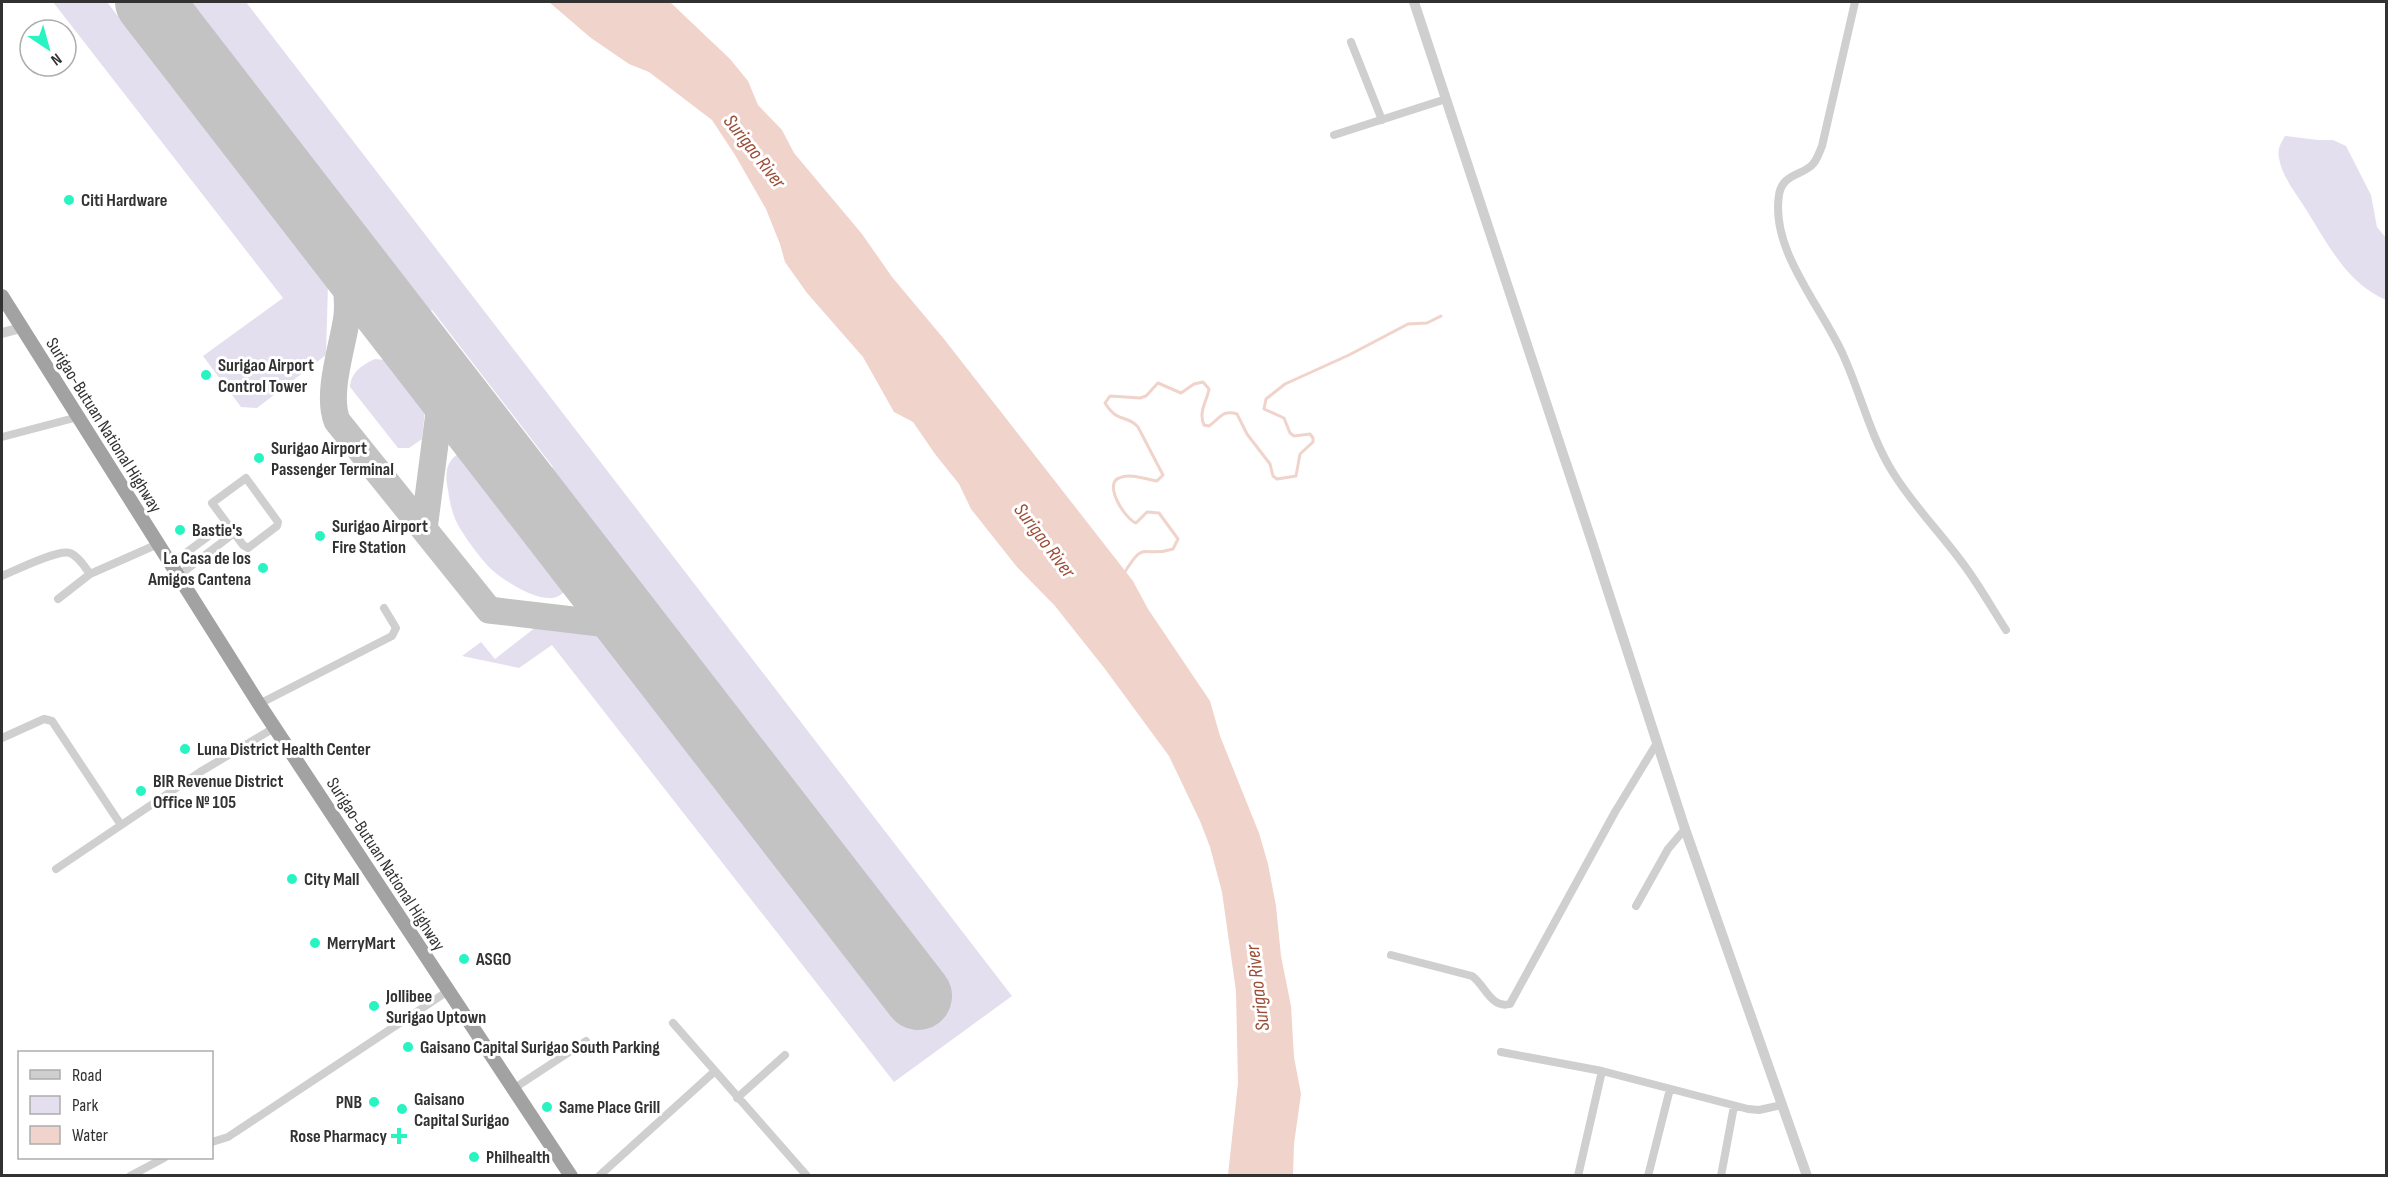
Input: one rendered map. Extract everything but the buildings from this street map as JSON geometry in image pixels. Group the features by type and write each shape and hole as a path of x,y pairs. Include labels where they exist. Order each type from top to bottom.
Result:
{"highway":[{"name":"Surigao-Butuan National Highway","path":"2,296 274,728 571,1176"}],"street":[{"path":"1414,2 1685,829 1807,1176"},
{"path":"1856,2 1822,146 1813,164 1790,176 1782,186 1779,194 1780,228 1801,279 1844,356 1869,426 1891,469 1919,511 1973,577 2006,630"},
{"path":"1351,42 1382,120"},
{"path":"1334,135 1446,99"},
{"path":"2,333 21,328"},
{"path":"2,437 78,417"},
{"path":"246,478 276,517 277,526 248,548 226,523 212,503 246,478"},
{"path":"171,564 226,523"},
{"path":"178,576 234,533"},
{"path":"58,599 90,574 158,544"},
{"path":"2,576 67,552 76,557 90,574"},
{"path":"259,704 392,636 396,628 384,608"},
{"path":"2,738 44,719 52,720 121,825"},
{"path":"56,869 200,772 274,728"},
{"path":"1391,955 1472,976 1495,1003 1503,1006 1510,1004 1615,812 1657,743"},
{"path":"1636,906 1668,849 1685,829"},
{"path":"213,1142 228,1137 448,991"},
{"path":"673,1023 807,1176"},
{"path":"513,1089 586,1041"},
{"path":"1501,1052 1602,1071 1734,1106 1759,1110 1782,1105"},
{"path":"737,1098 785,1055"},
{"path":"599,1176 715,1071"},
{"path":"1578,1176 1602,1071"},
{"path":"1648,1176 1670,1089"},
{"path":"1721,1176 1734,1106"},
{"path":"130,1176 162,1159"}],"green space":[{"path":"53,2 107,2 299,250 307,244 319,259 312,264 328,285 326,355 257,408 241,407 203,356 283,298 78,34 78,18 65,18"},
{"path":"191,2 246,2 1012,996 894,1082 552,645 519,668 462,656 481,642 495,659 536,627 610,637 898,1010 940,978 548,471 553,467 432,310 423,317 343,214 351,208"},
{"path":"2285,136 2333,140 2346,146 2371,195 2377,227 2386,238 2386,300 2372,293 2350,274 2331,250 2290,186 2283,172 2279,155"},
{"path":"375,359 386,360 425,411 422,439 409,448 398,448 350,387 352,377 358,370"},
{"path":"458,454 500,507 505,503 565,580 567,586 561,594 553,598 542,597 519,588 492,570 471,545 454,516 447,485 448,465"}],"water":[{"name":"Surigao River","path":"549,2 670,2 730,59 748,81 758,105 782,130 794,153 862,234 892,277 944,339 1133,581 1148,609 1210,701 1220,736 1259,833 1276,906 1281,956 1291,1006 1294,1057 1301,1094 1294,1144 1293,1175 1228,1175 1238,1083 1236,991 1222,892 1210,847 1169,756 1055,606 1017,567 971,509 959,484 913,422 894,412 863,357 807,293 785,262 766,209 712,120 649,72 629,64 591,38"}],"waterway":[{"path":"1123,575 1140,553 1173,549 1178,539 1159,513 1147,512 1136,523 1126,515 1117,501 1113,487 1119,478 1133,476 1157,481 1163,475 1138,427 1114,414 1105,403 1110,396 1140,398 1146,396 1158,383 1181,393 1194,384 1203,382 1209,389 1202,411 1204,425 1209,426 1225,414 1237,414 1247,434 1270,464 1273,476 1277,479 1296,476 1300,454 1313,442 1313,438 1310,434 1294,436 1290,433 1284,418 1264,409 1266,399 1285,384 1349,355 1408,324 1427,323 1441,316"}],"taxiway":[{"path":"339,247 346,281 347,316 334,383 334,410 337,421 489,610 633,627"},
{"path":"424,529 443,382"}],"runway":[{"path":"149,2 918,996"}],"place":[{"name":"Citi Hardware","path":"69,200"},
{"name":"Surigao Airport Control Tower","path":"206,375"},
{"name":"Surigao Airport Passenger Terminal","path":"259,458"},
{"name":"Bastie's","path":"180,530"},
{"name":"Surigao Airport Fire Station","path":"320,536"},
{"name":"La Casa de los Amigos Cantena","path":"263,568"},
{"name":"Luna District Health Center","path":"185,749"},
{"name":"BIR Revenue District Office № 105","path":"141,791"},
{"name":"City Mall","path":"292,879"},
{"name":"MerryMart","path":"315,943"},
{"name":"ASGO","path":"464,959"},
{"name":"Jollibee Surigao Uptown","path":"374,1006"},
{"name":"Gaisano Capital Surigao South Parking","path":"408,1047"},
{"name":"PNB","path":"374,1102"},
{"name":"Same Place Grill","path":"547,1107"},
{"name":"Gaisano Capital Surigao","path":"402,1109"},
{"name":"Rose Pharmacy","path":"399,1136"},
{"name":"Philhealth","path":"474,1157"}]}
